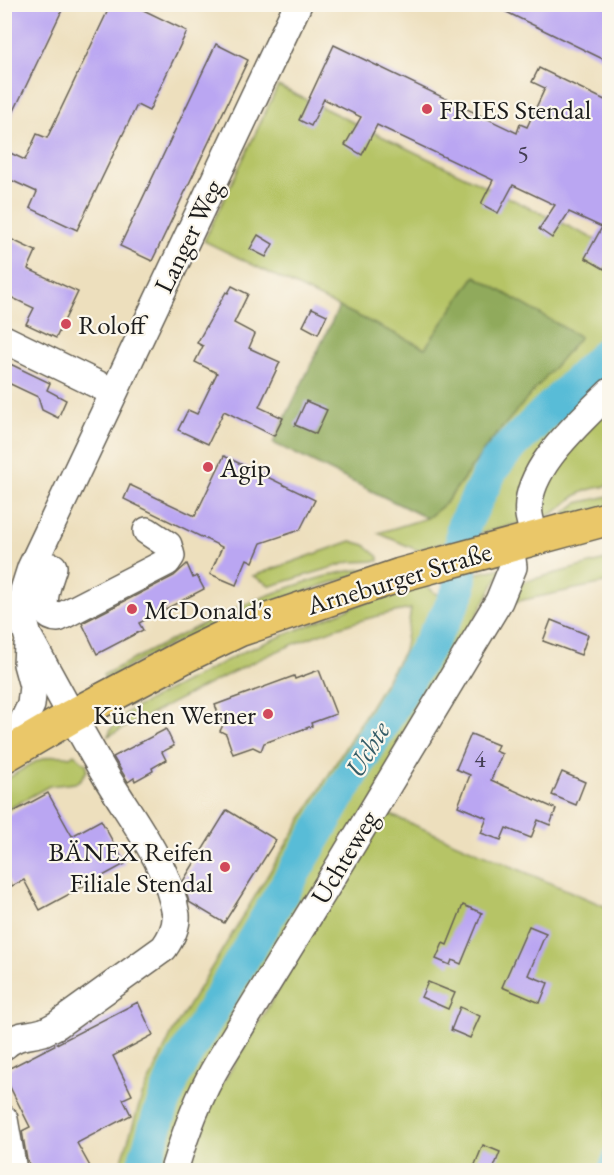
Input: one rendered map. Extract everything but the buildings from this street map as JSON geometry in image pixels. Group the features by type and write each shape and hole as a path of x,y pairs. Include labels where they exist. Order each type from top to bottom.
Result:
{"main road":[{"name":"Arneburger Straße","path":"6,755 72,716 184,656 239,630 438,564 609,518"}],"street":[{"name":"Langer Weg","path":"4,1046 12,1039 42,1032 57,1025 164,948 173,934 176,916 164,873 28,636 22,615 24,590 31,568 113,392 298,4"},
{"path":"4,339 113,392"},
{"name":"Uchteweg","path":"174,1170 188,1125 211,1075 499,601 513,567 513,543 528,513 537,473 562,442 609,392"},
{"path":"53,567 43,600 49,614 53,618 58,618 167,562 171,556 168,545 147,531"},
{"name":"Langer Weg","path":"6,755 31,705 33,686 27,664 28,636"},
{"path":"4,1119 13,1170"}],"green space":[{"path":"278,86 609,246 609,382 521,523 417,550 378,533 427,518 445,504 490,442 425,349 204,241"},
{"path":"475,276 580,337 490,442 445,504 427,518 273,443 339,307 425,348"},
{"path":"609,405 609,485 584,491 551,514 539,517 537,491"},
{"path":"609,496 609,507 561,516 577,503"},
{"path":"351,541 365,545 379,557 379,561 350,562 271,586 253,576"},
{"path":"609,559 609,582 509,603 515,584"},
{"path":"503,568 166,1170 119,1170 142,1096 173,1031 404,651 411,609 371,618 293,644 218,679 108,736 111,729 127,712 245,651 358,605 426,585 435,593 444,596 449,579"},
{"path":"368,569 362,573 252,608 174,643 105,679 103,675 200,625 274,593 325,576"},
{"path":"74,754 87,765 87,771 81,779 75,783 49,786 5,811 4,781 44,759 52,756 70,757"},
{"path":"384,812 609,908 610,1154 603,1170 188,1170 217,1093"}],"waterway":[{"name":"Uchte","path":"142,1170 175,1073 450,609 459,590 463,527 493,467 508,449 610,350"},
{"path":"600,1170 610,1146"}],"place":[{"name":"FRIES Stendal","path":"427,109"},
{"name":"Roloff","path":"66,324"},
{"name":"Agip","path":"208,467"},
{"name":"McDonald's","path":"132,609"},
{"name":"Küchen Werner","path":"268,714"},
{"name":"BÄNEX Reifen Filiale Stendal","path":"225,867"}]}
